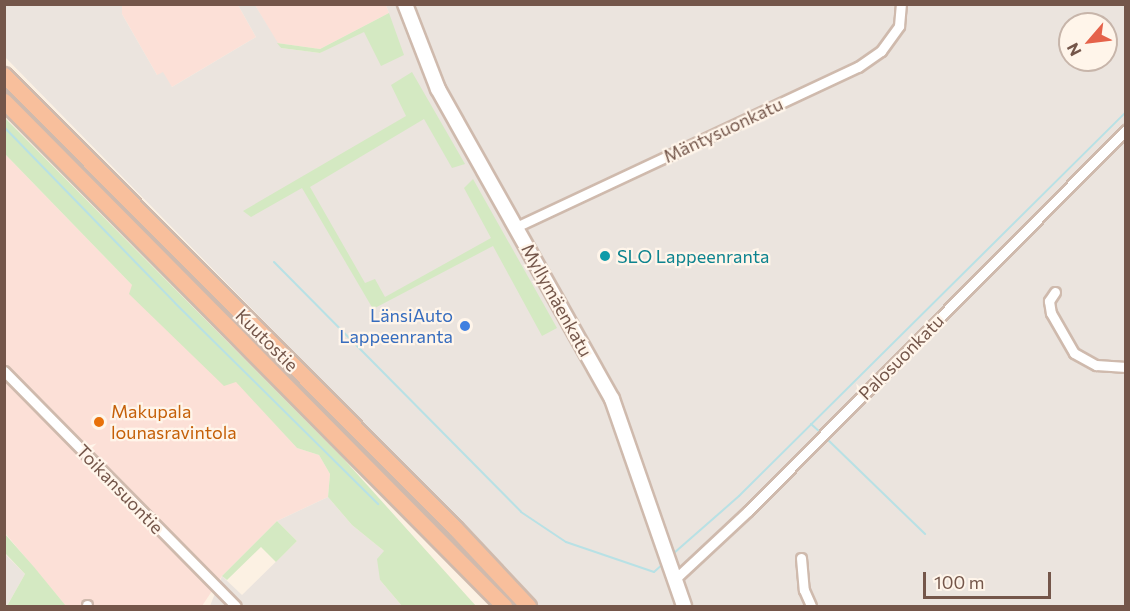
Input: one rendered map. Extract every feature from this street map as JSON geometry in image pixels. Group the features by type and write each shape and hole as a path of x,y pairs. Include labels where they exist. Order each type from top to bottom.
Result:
{"highway":[{"name":"Kuutostie","path":"4,75 455,528 528,606"},
{"name":"Kuutostie","path":"4,101 504,606"}],"main road":[{"name":"Myllymäenkatu","path":"405,4 438,89 612,399 684,606"}],"street":[{"name":"Mäntysuonkatu","path":"516,227 858,67 887,43 899,26 902,4"},
{"name":"Palosuonkatu","path":"674,580 740,519 1125,130"},
{"path":"1055,292 1049,301 1051,313 1074,353 1096,365 1125,367"},
{"name":"Toikansuontie","path":"4,370 236,606"},
{"path":"801,558 804,590 811,606"}],"shaded area":[{"path":"5,4 122,5 122,14 157,75 163,72 172,87 256,37 238,5 255,5 281,48 320,53 389,13 386,5 1125,5 1125,606 538,606 460,521 5,57"},
{"path":"122,5 238,5 256,37 172,87 157,75 122,14"},
{"path":"255,5 386,5 389,13 320,49 277,43"},
{"path":"4,153 132,285 236,381 297,448 319,455 330,474 328,497 277,521 222,576 202,606 66,606 5,533"},
{"path":"328,497 352,525 384,551 380,580 402,606 210,606 222,576 242,595 297,541 277,521"},
{"path":"4,553 25,574 7,606 4,606"}],"green space":[{"path":"389,13 404,55 381,66 364,32 320,53 281,48 277,43 320,49"},
{"path":"412,72 465,164 452,168 424,119 310,187 365,283 375,279 385,297 491,238 464,188 473,179 557,328 542,336 493,246 373,309 302,188 251,217 243,211 406,116 391,85"},
{"path":"5,118 342,457 476,606 402,606 380,580 377,559 384,551 352,525 328,497 330,474 319,455 297,448 236,382 224,386 129,294 132,285 5,154"},
{"path":"277,521 297,541 276,562 261,547 227,580 222,576"},
{"path":"4,533 66,606 7,606 25,574 5,553"}],"waterway":[{"path":"674,553 739,496 1126,112"},
{"path":"4,127 175,303 378,504"},
{"path":"274,262 521,512 566,542 654,572 663,564"},
{"path":"811,424 822,434"},
{"path":"826,438 925,534"}],"place":[{"name":"SLO Lappeenranta","path":"605,256"},
{"name":"LänsiAuto Lappeenranta","path":"465,326"},
{"name":"Makupala lounasravintola","path":"99,422"}]}
